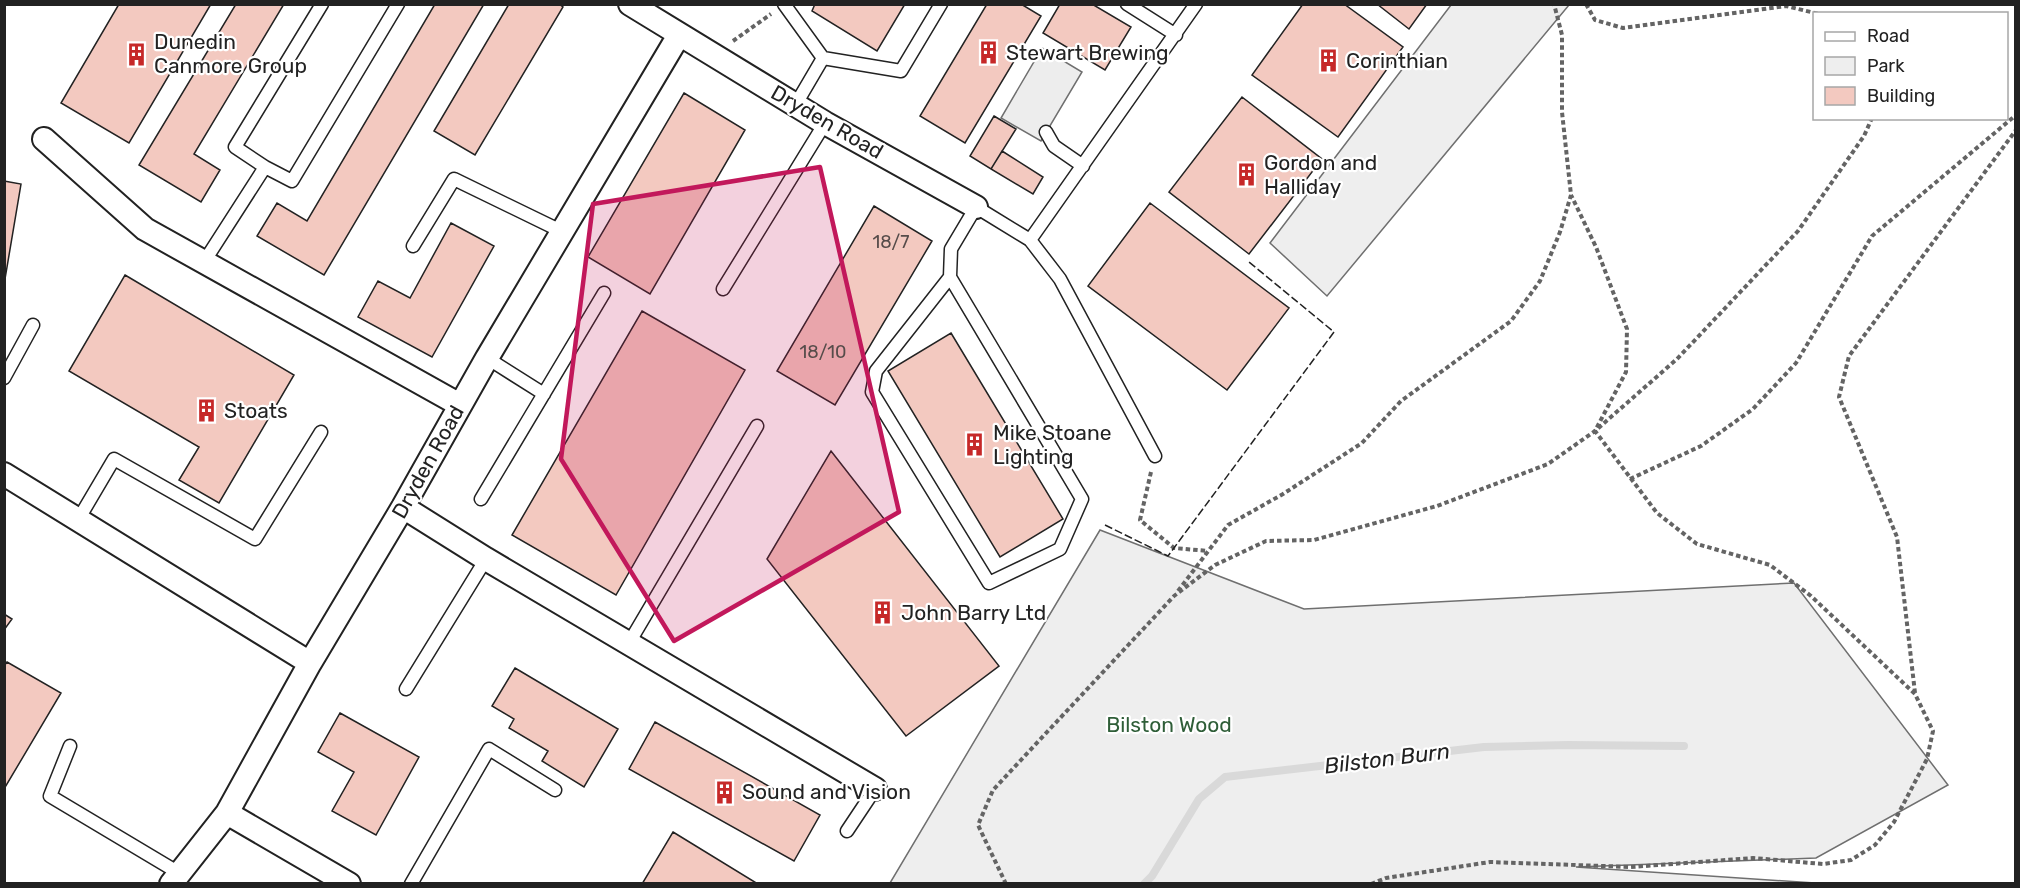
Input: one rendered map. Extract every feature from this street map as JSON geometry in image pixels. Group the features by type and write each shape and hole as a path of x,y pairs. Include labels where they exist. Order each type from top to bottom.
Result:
{"street":[{"name":"Dryden Road","path":"630,4 825,123 976,207"},
{"name":"Dryden Road","path":"175,878 227,813 310,663 403,507 487,358 679,35"},
{"path":"44,139 145,229 460,405"},
{"path":"4,474 310,663"},
{"path":"403,507 486,559 875,789"},
{"path":"227,813 349,884"}],"lane":[{"path":"322,4 235,147 292,181 398,4"},
{"path":"784,4 823,58 901,71 941,4"},
{"path":"1127,4 1176,35"},
{"path":"1030,240 1196,4"},
{"path":"796,104 823,58"},
{"path":"723,289 825,123"},
{"path":"1046,132 1054,146 1083,166"},
{"path":"204,262 266,167"},
{"path":"413,246 454,179 561,231"},
{"path":"950,277 876,371 872,392 989,583 1060,549 1082,499 950,277 951,249 976,207 1030,240 1060,279 1155,456"},
{"path":"481,499 604,293"},
{"path":"4,378 33,326"},
{"path":"487,358 544,394"},
{"path":"629,643 757,426"},
{"path":"78,519 114,459 255,539 321,432"},
{"path":"406,689 486,559"},
{"path":"70,746 50,796 175,878"},
{"path":"411,884 489,749 555,790"},
{"path":"847,831 875,789"}],"path":[{"path":"712,55 784,4"},
{"path":"1554,4 1562,35 1562,112 1572,195 1596,247 1627,329 1626,372 1595,431"},
{"path":"1586,4 1595,20 1623,27 1786,6 1813,13"},
{"path":"1630,479 1701,447 1753,409 1796,363 1872,236 2016,115"},
{"path":"1174,596 1215,565 1266,541 1314,540 1437,506 1548,464 1595,431 1677,358 1798,231 1864,136 1871,120"},
{"path":"1371,884 1386,878 1490,862 1631,867 1754,858 1822,864 1851,860 1875,845 1894,822 1927,759 1933,731 1916,694 1896,537 1839,397 1849,356 2016,130"},
{"path":"1006,884 978,825 993,790 1174,596 1228,525 1283,494 1362,443 1401,401 1511,321 1540,281 1572,195"},
{"path":"1595,431 1657,513 1697,544 1770,565 1811,596 1916,694"},
{"path":"1155,456 1140,520 1174,548 1208,551"}],"highlighted area":[{"path":"820,167 899,512 674,641 561,459 593,204"}],"green space":[{"path":"1451,5 1569,5 1327,296 1270,243"},
{"name":"Bilston Wood","path":"1100,530 1304,609 1794,583 1948,785 1816,858 1576,867 1815,883 890,883"}],"shaded area":[{"path":"1042,48 1082,72 1041,141 1001,118"}],"building":[{"name":"Dunedin Canmore Group","path":"119,4 211,4 129,143 61,103"},
{"path":"236,4 284,4 194,154 220,170 201,202 139,165"},
{"path":"435,4 484,4 324,275 257,236 277,203 307,221"},
{"path":"509,4 559,4 563,7 475,155 434,131"},
{"path":"815,4 905,4 877,51 812,11"},
{"name":"Stewart Brewing","path":"987,4 1021,4 1041,16 965,143 920,116"},
{"path":"1060,4 1092,4 1131,27 1105,70 1043,33"},
{"name":"Corinthian","path":"1303,4 1344,4 1403,47 1338,137 1252,75"},
{"path":"1377,4 1427,4 1409,29"},
{"path":"684,93 745,130 650,294 588,257"},
{"name":"Gordon and Halliday","path":"1242,97 1322,159 1249,254 1169,192"},
{"path":"994,116 1016,129 991,169 970,156"},
{"path":"1002,151 1043,177 1033,194 991,169"},
{"path":"4,181 21,184 4,285"},
{"path":"1150,203 1289,308 1227,390 1088,286"},
{"path":"874,206 932,241 835,405 777,371"},
{"path":"451,223 494,246 432,357 358,317 378,281 410,298"},
{"name":"Stoats","path":"125,275 294,375 219,503 179,480 199,447 69,371"},
{"path":"642,311 745,370 616,595 512,535"},
{"name":"Mike Stoane Lighting","path":"951,333 1063,519 1000,557 888,371"},
{"name":"John Barry Ltd","path":"831,451 999,666 906,736 767,559"},
{"path":"4,614 12,619 4,630"},
{"path":"7,662 61,693 4,789 4,666"},
{"path":"515,668 618,729 584,787 542,761 548,751 509,728 514,719 492,706"},
{"path":"340,713 419,757 376,835 332,811 354,772 318,752"},
{"name":"Sound and Vision","path":"655,722 820,815 794,861 629,769"},
{"path":"673,832 758,884 642,884"}],"waterway":[{"name":"Bilston Burn","path":"1144,884 1152,876 1199,799 1225,777 1484,747 1684,746"}],"fence":[{"path":"1105,525 1168,556 1334,332 1249,262"}],"place":[{"name":"Stewart Brewing","path":"988,53"},
{"name":"Dunedin Canmore Group","path":"136,54"},
{"name":"Corinthian","path":"1328,61"},
{"name":"Gordon and Halliday","path":"1246,175"},
{"name":"Stoats","path":"206,411"},
{"name":"Mike Stoane Lighting","path":"975,445"},
{"name":"John Barry Ltd","path":"883,613"},
{"name":"Sound and Vision","path":"724,792"}]}
